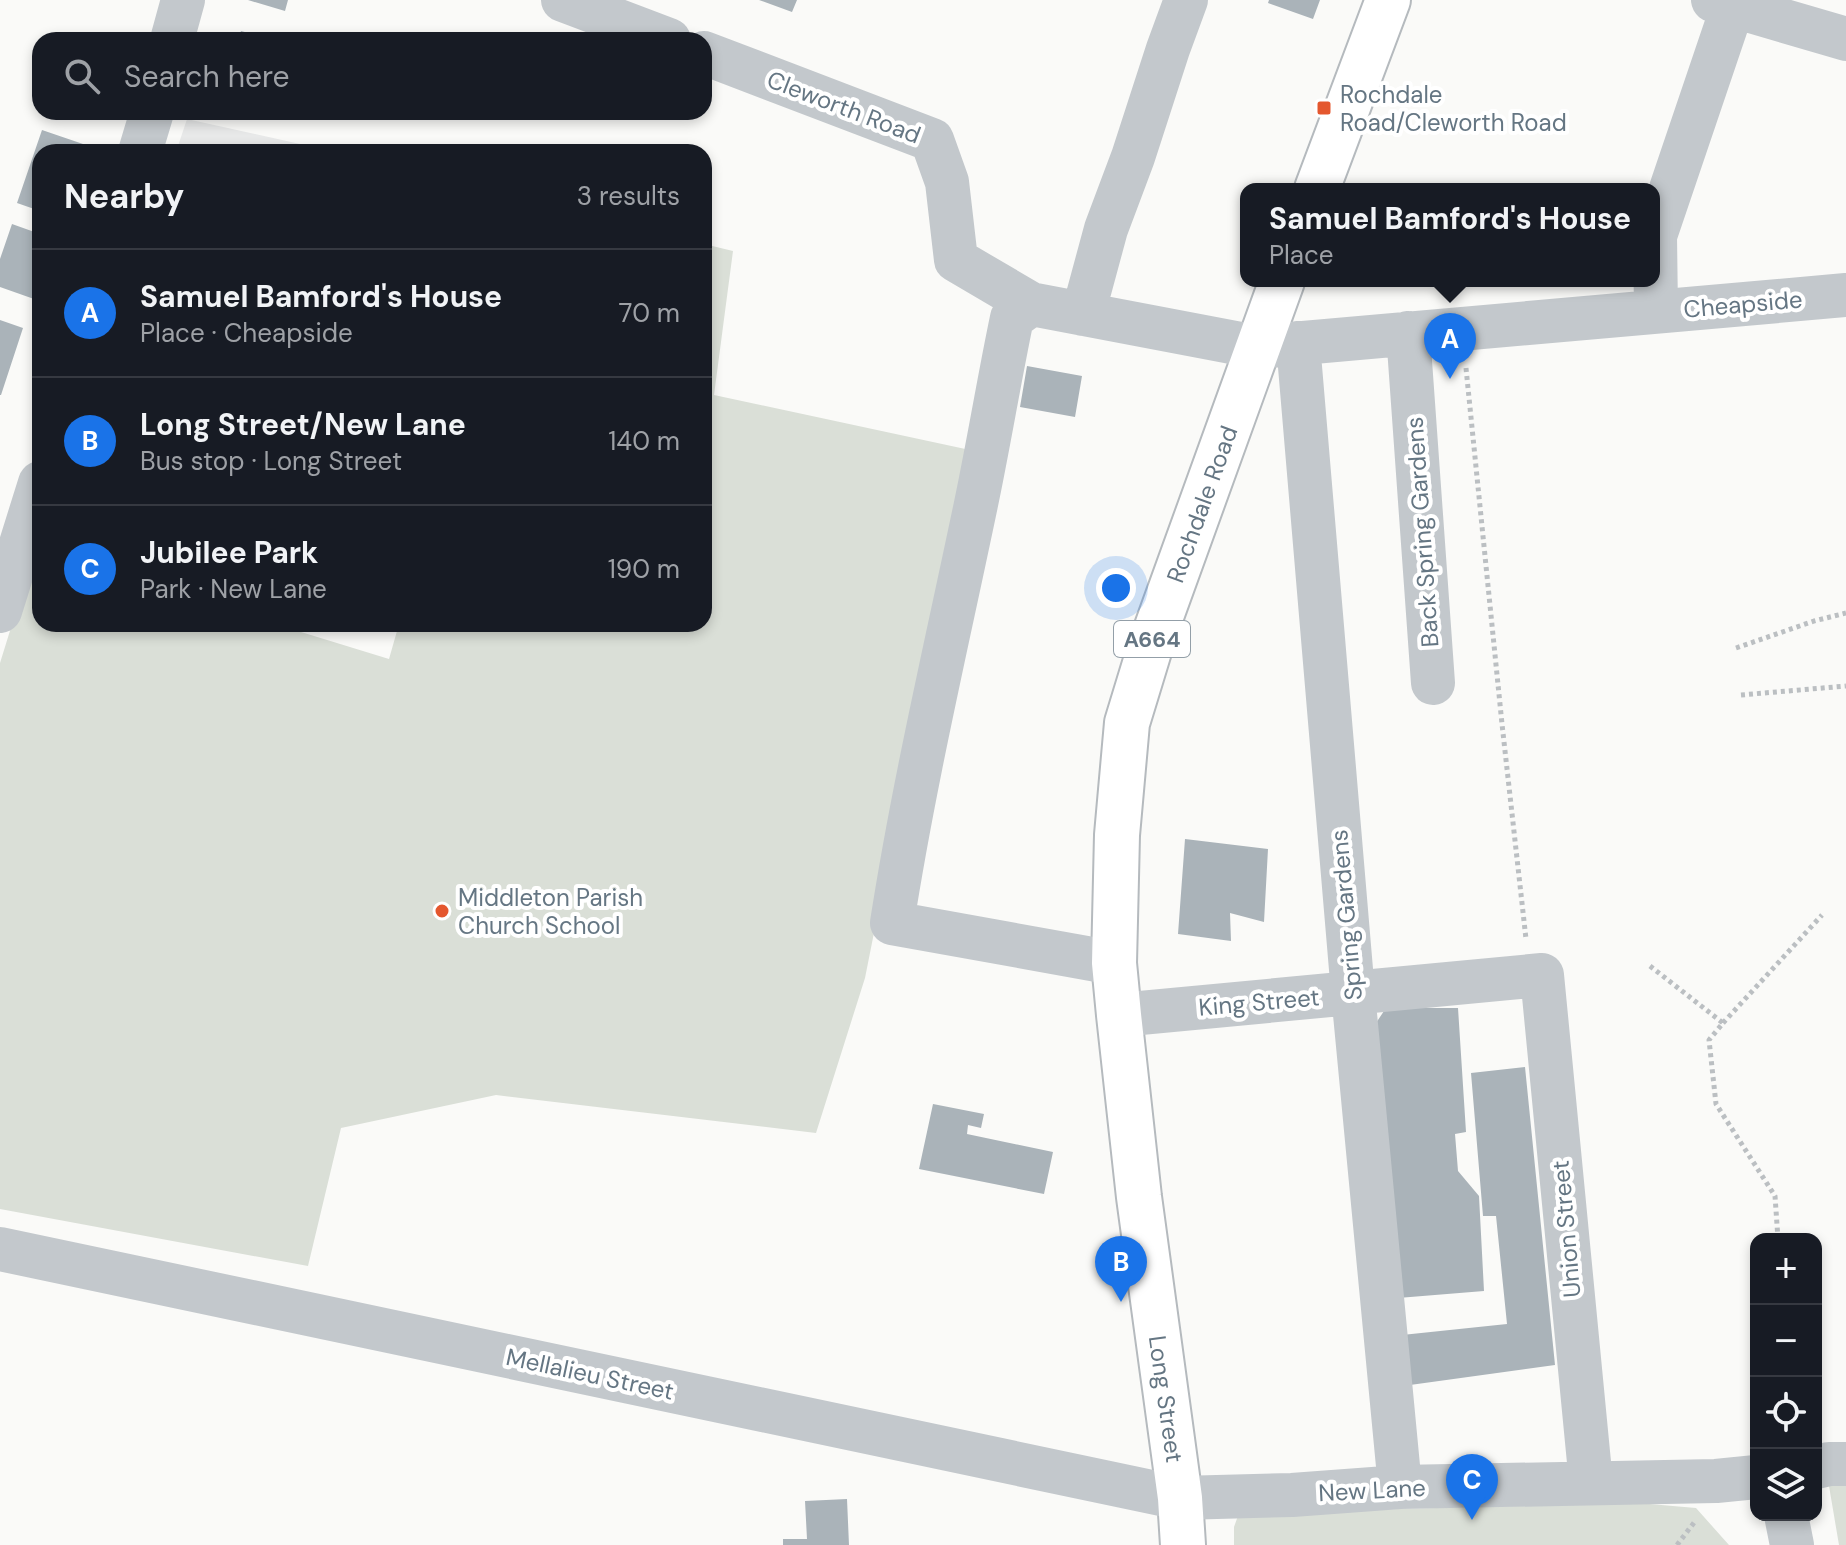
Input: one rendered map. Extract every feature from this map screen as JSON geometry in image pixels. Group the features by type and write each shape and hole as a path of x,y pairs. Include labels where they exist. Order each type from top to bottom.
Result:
{"main road":[{"path":"1319,183 1388,0"},
{"name":"Rochdale Road","path":"1119,1015 1114,963 1117,835 1127,723 1152,641 1278,345 1282,287"},
{"name":"Long Street","path":"1119,1015 1139,1197 1180,1498 1183,1545"}],"street":[{"path":"174,32 183,0"},
{"path":"563,0 648,32"},
{"path":"1083,314 1106,229 1186,0"},
{"path":"1660,220 1727,2 1836,24"},
{"name":"Cleworth Road","path":"712,56 932,140 947,182 956,260 1031,304 1278,345"},
{"path":"142,144 150,120"},
{"path":"1656,287 1656,311"},
{"name":"Cheapside","path":"1278,345 1846,295"},
{"path":"1031,304 1012,318 936,686 892,923 1114,963"},
{"name":"Back Spring Gardens","path":"1408,333 1433,683"},
{"name":"Spring Gardens","path":"1278,345 1353,993 1400,1487"},
{"path":"0,611 32,509"},
{"name":"King Street","path":"1119,1015 1536,976"},
{"name":"Union Street","path":"1536,976 1591,1483"},
{"name":"Mellalieu Street","path":"0,1249 1180,1498"},
{"path":"1822,1466 1846,1464"},
{"name":"New Lane","path":"1180,1498 1292,1495 1400,1487 1716,1481 1750,1478"},
{"path":"1787,1521 1792,1545"}],"path":[{"path":"1464,328 1502,724 1536,976"},
{"path":"1736,648 1846,613"},
{"path":"1741,695 1846,686"},
{"path":"1778,1233 1775,1196 1716,1104 1709,1040 1822,915"},
{"path":"1650,966 1723,1023"}],"shaded area":[{"path":"187,120 192,120 300,144 179,144"},
{"name":"Middleton Parish Church School","path":"712,246 733,251 714,395 970,450 865,978 816,1133 496,1095 341,1128 308,1266 0,1209 0,663 32,560 32,632 301,632 389,659 397,632 712,632"},
{"path":"1846,1483 1846,1545 1839,1545 1829,1486"},
{"path":"1638,1503 1696,1508 1729,1545 1234,1545 1234,1527 1239,1513"}],"building":[{"path":"248,0 288,0 285,11"},
{"path":"759,0 797,0 792,12"},
{"path":"1269,0 1320,0 1313,19 1268,3"},
{"path":"42,130 83,144 37,144"},
{"path":"32,159 32,208 17,203"},
{"path":"12,224 32,231 32,298 0,287 0,259"},
{"path":"0,320 23,328 1,395 0,395"},
{"path":"1027,366 1082,376 1075,417 1020,407"},
{"path":"1185,839 1268,849 1264,922 1230,913 1231,941 1178,934"},
{"path":"1386,1008 1458,1008 1466,1132 1455,1134 1458,1171 1479,1196 1484,1291 1398,1298 1368,1035"},
{"path":"1525,1067 1555,1365 1410,1385 1402,1335 1507,1324 1496,1216 1483,1216 1471,1073"},
{"path":"933,1104 984,1114 981,1128 968,1125 967,1134 1053,1152 1044,1194 919,1169"},
{"path":"847,1499 849,1545 783,1545 783,1539 807,1539 805,1501"}],"place":[{"name":"Rochdale Road/Cleworth Road","path":"1324,108"},
{"name":"Samuel Bamford's House","path":"1450,379"},
{"name":"Middleton Parish Church School","path":"442,911"},
{"name":"Long Street/New Lane","path":"1121,1302"},
{"name":"Jubilee Park","path":"1472,1520"}]}
